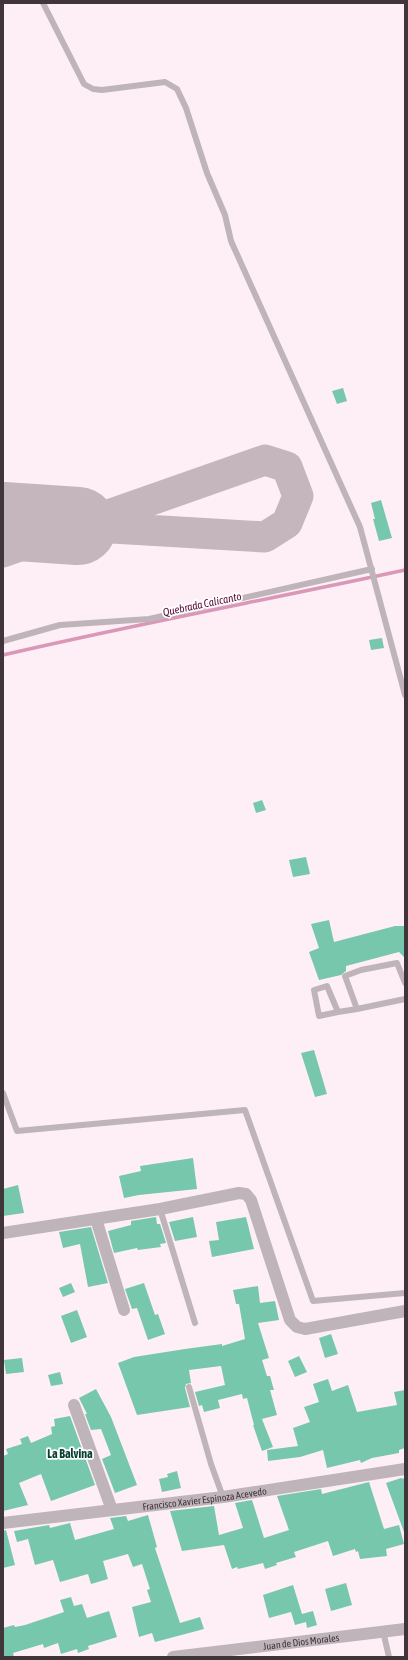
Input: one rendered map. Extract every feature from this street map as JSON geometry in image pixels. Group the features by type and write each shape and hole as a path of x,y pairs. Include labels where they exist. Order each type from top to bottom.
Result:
{"street":[{"path":"3,1233 160,1209 239,1193 246,1194 251,1200 290,1320 296,1327 305,1329 405,1311"},
{"path":"96,1219 124,1310"},
{"path":"74,1405 112,1510"},
{"name":"Francisco Xavier Espinoza Acevedo","path":"3,1523 223,1497 405,1469"},
{"name":"Juan de Dios Morales","path":"173,1657 405,1629"}],"lane":[{"path":"43,3 84,84 93,89 102,90 165,82 177,89 186,108 207,173 225,215 231,241 360,527 405,695"},
{"path":"3,641 60,625 149,618 372,569"},
{"path":"357,1009 345,976 361,970 397,963 405,983"},
{"path":"338,1012 327,986 314,990 319,1016 405,999"},
{"path":"3,1093 17,1131 244,1110 313,1301 405,1293"},
{"path":"160,1209 194,1323"},
{"path":"189,1387 211,1464 223,1497"},
{"path":"383,1631 389,1657"}],"building":[{"path":"343,388 347,401 337,404 332,391"},
{"path":"381,500 392,538 379,541 373,519 375,519 371,503"},
{"path":"382,638 384,648 371,650 369,640"},
{"path":"262,800 266,810 256,813 253,803"},
{"path":"306,857 310,874 293,877 289,860"},
{"path":"329,920 334,942 395,926 405,926 405,958 399,952 346,966 346,971 341,975 319,980 309,952 319,948 311,924"},
{"path":"314,1050 327,1094 315,1097 301,1053"},
{"path":"193,1158 197,1189 124,1198 119,1176 141,1171 140,1166"},
{"path":"18,1185 24,1213 3,1216 3,1189"},
{"path":"156,1217 157,1224 160,1224 166,1243 160,1244 161,1247 138,1250 137,1248 114,1253 108,1231 131,1225 131,1221"},
{"path":"193,1217 197,1237 175,1241 169,1222"},
{"path":"246,1217 254,1249 212,1257 209,1241 219,1240 216,1222"},
{"path":"91,1227 108,1283 88,1287 80,1244 63,1248 59,1232"},
{"path":"71,1283 75,1292 63,1297 59,1288"},
{"path":"144,1283 155,1315 158,1314 165,1334 148,1340 137,1308 132,1309 125,1289"},
{"path":"258,1286 260,1303 275,1301 279,1320 258,1323 269,1358 262,1360 267,1376 270,1376 274,1390 270,1390 277,1415 262,1419 273,1447 262,1451 253,1425 247,1398 243,1399 242,1394 218,1400 220,1408 204,1412 202,1405 199,1406 195,1392 225,1385 221,1366 189,1370 191,1383 186,1384 185,1388 190,1407 137,1415 118,1363 134,1357 222,1344 222,1346 245,1339 239,1304 236,1304 233,1290"},
{"path":"77,1310 87,1337 71,1343 61,1316"},
{"path":"331,1334 338,1354 325,1358 319,1338"},
{"path":"299,1356 307,1372 295,1377 288,1361"},
{"path":"22,1358 24,1372 6,1374 4,1360"},
{"path":"60,1372 63,1384 51,1386 48,1375"},
{"path":"328,1379 332,1391 348,1385 357,1412 397,1405 394,1392 405,1390 405,1448 399,1450 399,1453 372,1458 361,1463 360,1460 327,1468 323,1450 300,1457 268,1461 267,1450 298,1446 293,1428 310,1422 304,1407 319,1402 313,1384"},
{"path":"96,1389 111,1417 137,1485 115,1493 102,1459 111,1455 101,1429 91,1430 85,1414 87,1414 79,1398"},
{"path":"70,1416 95,1485 51,1501 41,1474 19,1483 28,1505 3,1511 3,1456 8,1454 6,1449 22,1444 20,1439 28,1436 31,1443 52,1434 51,1427 55,1426 54,1419"},
{"path":"177,1471 181,1488 162,1492 159,1479 168,1477 167,1474"},
{"path":"401,1478 405,1479 404,1532 386,1483"},
{"path":"369,1482 384,1529 399,1525 404,1544 386,1549 387,1556 360,1559 358,1551 356,1552 355,1549 333,1556 328,1541 294,1552 296,1557 276,1563 277,1565 265,1569 263,1563 232,1569 224,1545 182,1551 170,1511 214,1506 219,1535 243,1528 235,1503 252,1500 264,1538 289,1530 277,1496 321,1489 322,1494"},
{"path":"148,1515 157,1547 155,1548 180,1623 200,1617 204,1629 155,1642 152,1633 139,1637 132,1607 151,1602 147,1590 150,1589 142,1564 133,1567 128,1554 103,1561 108,1579 91,1584 88,1574 60,1582 53,1560 35,1565 28,1539 17,1542 14,1531 49,1525 50,1528 70,1523 75,1540 114,1529 110,1518 126,1516 128,1521"},
{"path":"6,1530 15,1565 3,1568 3,1531"},
{"path":"346,1583 352,1605 331,1611 325,1589"},
{"path":"293,1585 302,1614 313,1611 317,1625 307,1628 306,1622 295,1625 291,1612 269,1618 263,1595"},
{"path":"71,1597 74,1606 82,1604 87,1618 109,1611 117,1637 88,1646 89,1649 78,1653 77,1649 61,1654 58,1643 44,1648 43,1644 13,1653 14,1657 3,1657 3,1628 14,1625 15,1627 25,1625 64,1612 60,1600"}],"waterway":[{"name":"Quebrada Calicanto","path":"3,655 405,570"}],"taxiway":[{"path":"3,552 265,460 287,467 298,496 287,523 265,537 78,526"}],"runway":[{"path":"3,521 78,526"}],"district":[{"name":"La Balvina","path":"70,1454"}]}
